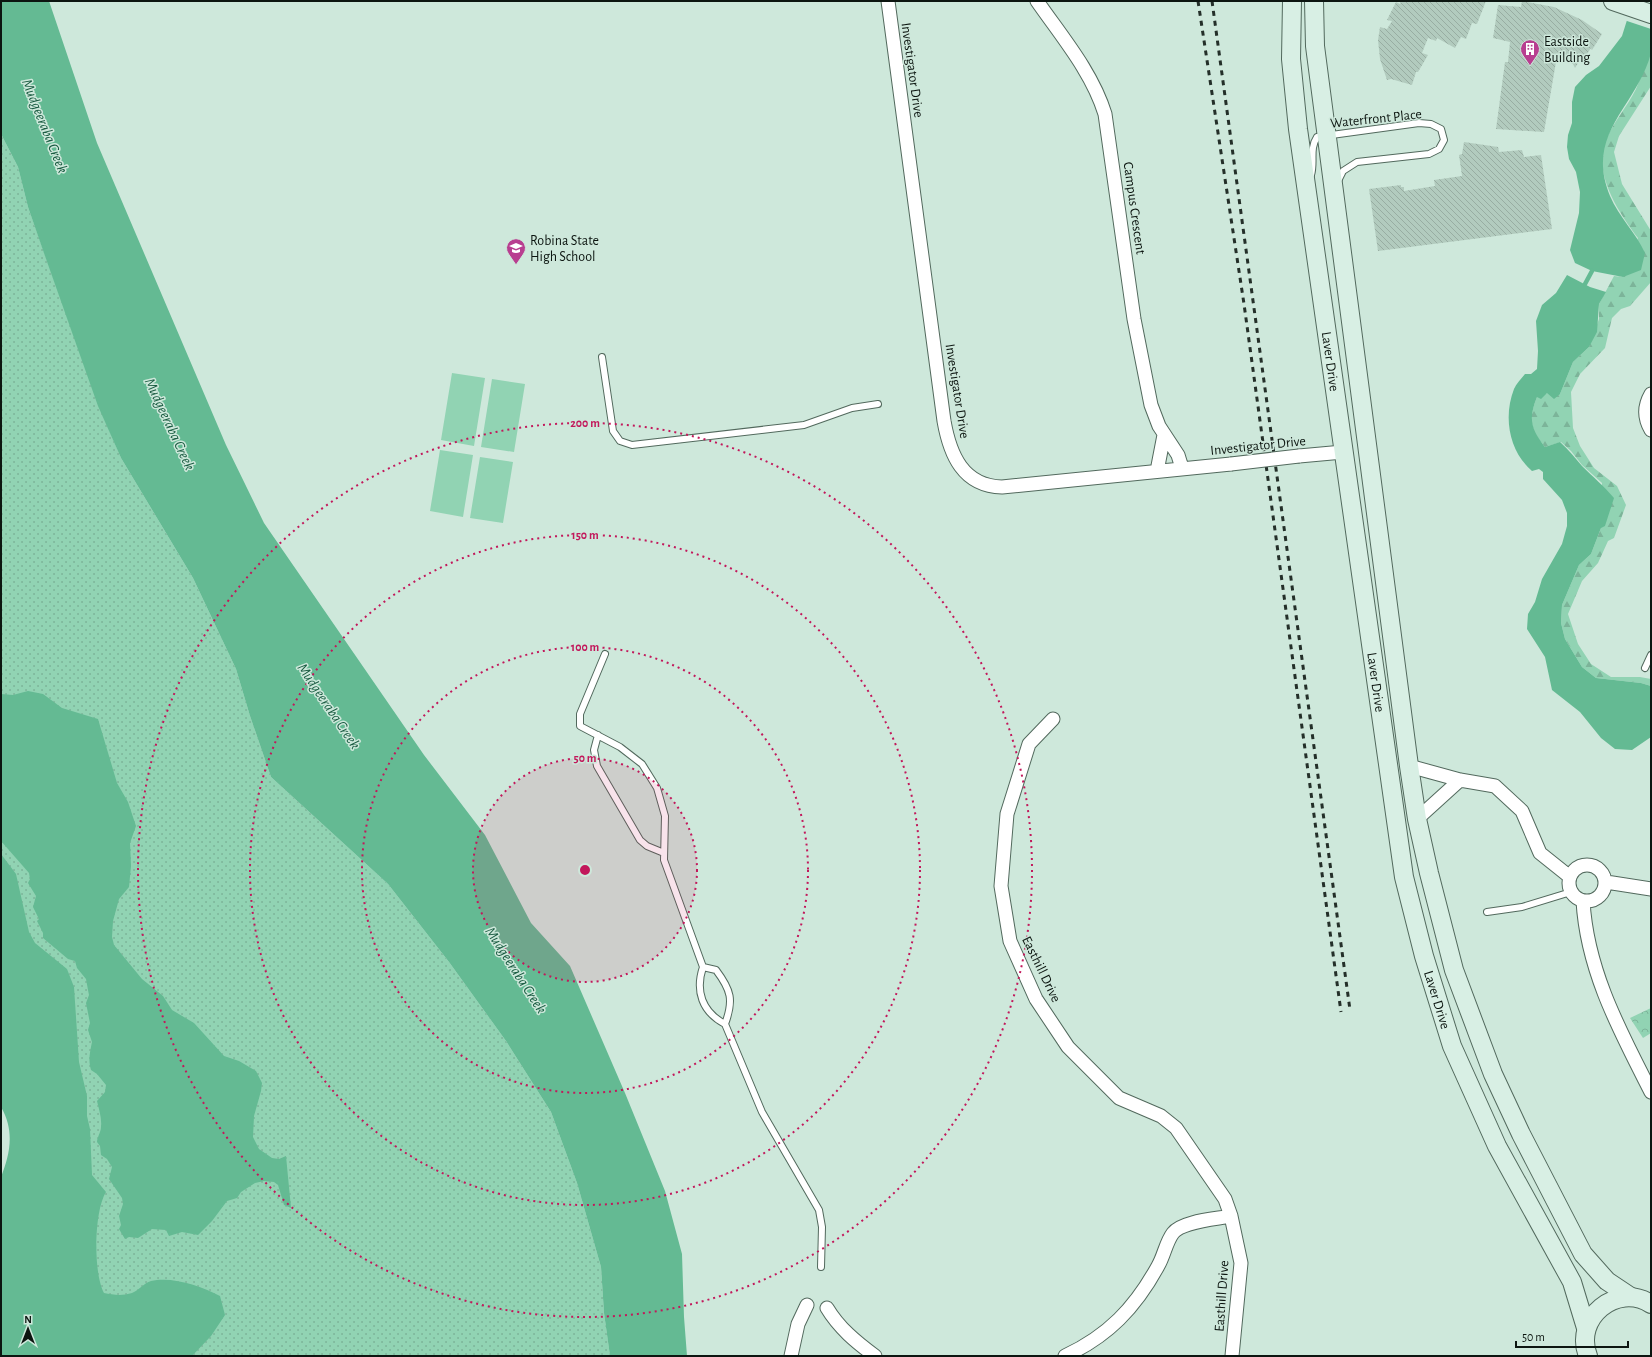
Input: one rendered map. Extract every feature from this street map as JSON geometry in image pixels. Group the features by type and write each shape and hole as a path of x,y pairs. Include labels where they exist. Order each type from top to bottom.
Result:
{"street":[{"name":"Investigator Drive","path":"888,1 944,421 951,449 960,466 980,482 992,487 1002,487 1343,452"},
{"name":"Campus Crescent","path":"1037,1 1087,73 1098,94 1105,114 1138,340 1151,405 1164,435 1178,455 1182,468"},
{"name":"Laver Drive","path":"1292,1 1291,58 1298,129 1404,877 1424,956 1452,1046 1497,1146 1572,1282 1586,1328 1585,1354"},
{"name":"Laver Drive","path":"1314,1 1315,46 1333,191 1409,766 1417,819 1429,873 1454,970 1493,1074 1521,1134 1583,1254 1607,1281 1645,1300"},
{"path":"1613,1 1651,14"},
{"path":"1651,394 1646,409 1646,417 1651,430"},
{"path":"1157,471 1164,435"},
{"name":"Easthill Drive","path":"1053,719 1029,744 1007,814 1000,886 1010,941 1036,999 1068,1047 1120,1098 1161,1116 1176,1128 1226,1199 1241,1263 1232,1356"},
{"path":"1409,766 1460,780 1495,786 1522,811 1540,853 1570,877"},
{"path":"1417,819 1460,780"},
{"path":"1589,865 1600,870 1606,882 1603,893 1600,897 1589,902 1583,901 1574,896 1571,892 1570,877 1578,868 1589,865"},
{"path":"1606,882 1651,889"},
{"path":"1583,901 1585,925 1595,969 1606,999 1651,1092"},
{"path":"1065,1356 1108,1331 1130,1309 1159,1266 1174,1232 1186,1225 1231,1216"},
{"path":"1586,1328 1593,1315 1603,1305 1616,1298 1645,1300"},
{"path":"790,1356 798,1324 807,1305"},
{"path":"827,1308 834,1320 849,1337 875,1356"}],"lane":[{"name":"Waterfront Place","path":"1306,188 1314,163 1313,143 1317,137 1425,124 1431,124 1441,129 1444,140 1439,149 1429,154 1356,162 1343,171 1333,191"},
{"path":"602,357 613,431 620,441 632,445 804,424 852,408 878,404"},
{"path":"605,654 580,714 580,726 598,735 642,764 657,788 665,816 664,860 703,967 700,978 702,1001 713,1017 725,1024 762,1112 819,1210 822,1227 821,1267"},
{"path":"1645,668 1651,655"},
{"path":"598,735 594,750 597,766 618,798 640,840 647,846 664,853"},
{"path":"1487,912 1522,907 1571,892"},
{"path":"703,967 716,970 727,985 731,1008 725,1024"}],"green space":[{"path":"1651,52 1651,86 1619,136 1614,152 1622,184 1651,231 1651,282 1630,306 1621,309 1612,318 1605,348 1580,374 1571,392 1573,428 1580,446 1594,468 1617,486 1626,505 1614,538 1608,541 1598,563 1582,581 1568,614 1578,644 1591,664 1611,677 1640,677 1651,679 1651,686 1641,683 1596,678 1582,667 1565,639 1561,623 1562,605 1579,565 1591,554 1601,528 1602,483 1582,465 1571,451 1561,442 1545,447 1536,435 1532,424 1532,412 1537,397 1547,393 1560,394 1573,362 1589,347 1599,319 1599,304 1614,276 1623,277 1638,238 1616,205 1605,179 1602,166 1603,153 1609,133 1636,89"},
{"path":"1,134 18,167 28,207 99,406 121,458 193,578 236,669 271,777 388,884 449,962 506,1041 551,1112 577,1183 601,1267 604,1313 610,1356 1,1356 37,1187 1,986"},
{"path":"452,373 485,378 474,446 441,440"},
{"path":"492,379 525,384 514,452 481,447"},
{"path":"440,450 473,455 463,517 430,511"},
{"path":"480,457 513,462 503,523 470,518"},
{"path":"1651,1008 1651,1033 1643,1038 1630,1018"}],"water":[{"name":"Mudgeeraba Creek","path":"1,1 49,1 97,143 226,445 264,523 424,755 485,835 531,923 570,966 625,1093 665,1191 682,1254 687,1356 610,1356 604,1313 601,1267 577,1183 551,1112 506,1041 449,962 388,884 271,777 236,669 193,578 121,458 98,406 28,207 18,167 1,134"},
{"path":"1633,1 1651,1 1651,53 1644,72 1608,137 1603,155 1604,174 1610,196 1645,253 1641,270 1623,277 1592,271 1575,263 1570,250 1579,213 1580,192 1576,172 1569,159 1567,147 1568,135 1572,123 1572,102 1575,87 1586,75 1599,66 1622,36"},
{"path":"1567,275 1590,287 1606,292 1599,304 1597,332 1589,347 1573,362 1560,394 1554,399 1547,393 1541,399 1537,397 1532,412 1532,424 1545,447 1560,442 1614,498 1605,526 1601,528 1591,554 1579,565 1562,605 1561,623 1565,639 1582,667 1596,678 1641,683 1651,686 1651,737 1632,750 1615,749 1601,738 1580,712 1552,690 1545,657 1527,629 1528,614 1535,602 1542,579 1562,544 1567,526 1567,513 1562,500 1543,479 1543,472 1539,469 1532,471 1518,454 1510,433 1509,411 1516,385 1525,374 1531,374 1537,369 1538,351 1536,321 1542,305 1556,293"},
{"path":"28,691 43,694 62,708 98,719 117,783 128,802 136,826 130,843 131,866 129,887 119,899 113,921 112,937 114,945 142,979 163,996 172,1010 194,1023 224,1056 239,1061 256,1071 262,1083 254,1116 253,1137 259,1149 272,1158 279,1159 286,1156 291,1208 284,1205 278,1185 274,1182 264,1181 255,1183 241,1192 237,1198 227,1201 212,1221 198,1235 182,1232 169,1236 166,1230 152,1229 138,1238 129,1237 125,1239 119,1229 121,1225 119,1216 123,1204 122,1198 109,1179 112,1167 107,1159 101,1155 100,1146 97,1142 101,1124 97,1101 105,1092 106,1085 97,1074 91,1070 90,1066 92,1042 88,1030 90,1023 86,1003 89,995 86,979 77,968 75,961 68,959 43,938 43,933 37,921 39,919 33,907 36,896 28,883 30,879 29,873 1,841 1,694 13,695"},
{"path":"1,854 16,874 29,932 35,943 67,969 74,987 79,1062 87,1096 87,1116 90,1129 92,1175 106,1192 99,1213 96,1242 100,1284 104,1293 122,1295 132,1293 151,1281 168,1280 186,1283 220,1296 225,1315 211,1336 192,1356 1,1356 1,1177 9,1151 10,1134 1,1107"}],"pier":[{"path":"1630,1 1651,1 1651,29 1624,20"}],"building":[{"path":"1401,1 1486,1 1477,24 1472,23 1466,39 1461,37 1455,48 1437,38 1436,41 1428,38 1422,53 1428,55 1418,72 1416,72 1412,85 1391,79 1387,80 1380,59 1378,40 1380,27 1387,29 1392,21 1387,20 1396,2 1400,4"},
{"name":"Eastside Building","path":"1522,1 1554,7 1582,20 1602,34 1592,50 1591,48 1583,60 1582,57 1575,68 1573,64 1557,56 1544,132 1496,129 1505,62 1508,62 1510,42 1493,38 1498,5 1521,7"},
{"path":"1464,142 1498,147 1499,152 1522,150 1524,157 1541,155 1552,229 1378,251 1369,189 1401,185 1401,187 1404,187 1404,191 1435,186 1434,180 1462,176 1459,155 1462,154"}],"waterway":[{"path":"1585,284 1592,271"}],"railway":[{"path":"1198,1 1244,304 1341,1012"},
{"path":"1212,1 1350,1010"}],"place":[{"name":"Eastside Building","path":"1530,66"},
{"name":"Robina State High School","path":"516,265"}]}
